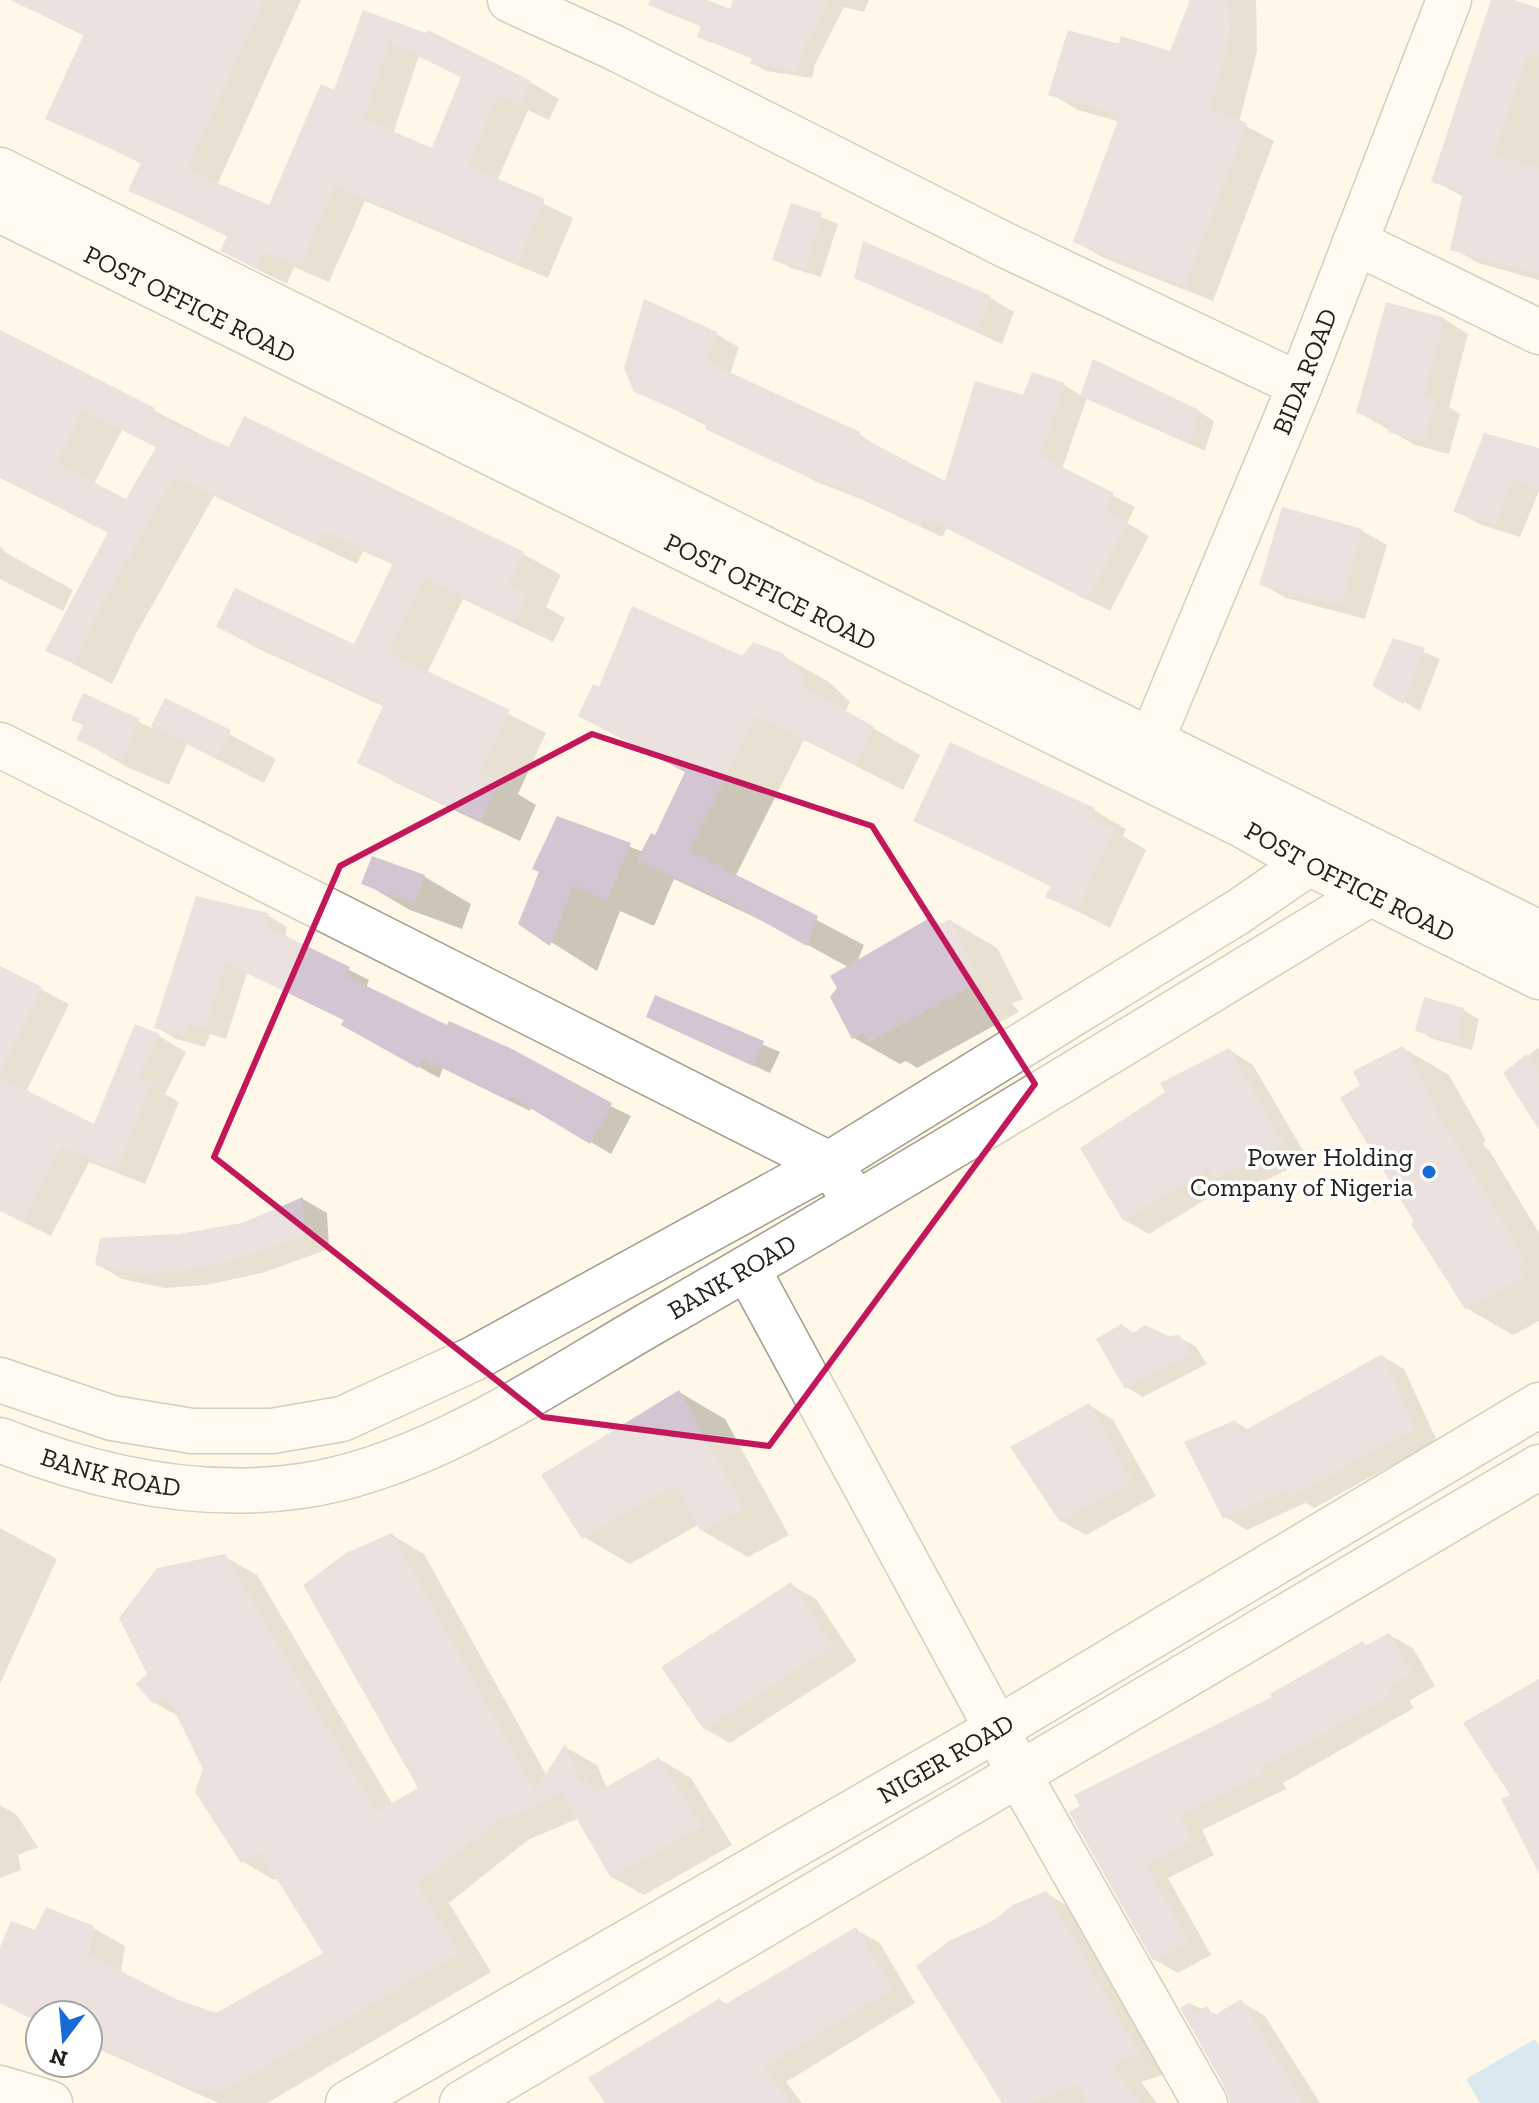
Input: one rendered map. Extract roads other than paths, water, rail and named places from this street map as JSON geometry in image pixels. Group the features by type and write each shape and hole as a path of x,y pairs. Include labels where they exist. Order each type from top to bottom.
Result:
{"street":[{"path":"510,0 613,47 1005,245 1300,385"},
{"name":"BIDA ROAD","path":"1152,739 1300,385 1449,0"},
{"name":"POST OFFICE ROAD","path":"0,170 1539,933"},
{"name":"POST OFFICE ROAD","path":"0,210 1244,826 1311,864 1539,977"},
{"path":"1355,242 1539,332"},
{"path":"0,745 829,1164 858,1204"},
{"path":"1238,912 1248,848 1244,826"},
{"name":"BANK ROAD","path":"0,1380 112,1418 192,1431 272,1431 342,1419 473,1359 829,1164 1238,912 1311,864 1345,837"},
{"name":"BANK ROAD","path":"0,1440 116,1479 202,1489 301,1486 383,1465 477,1423 858,1204 1371,893 1404,866"},
{"path":"747,1268 1019,1775 1205,2103"},
{"name":"NIGER ROAD","path":"348,2103 997,1729 1539,1405"},
{"path":"1458,1454 1484,1498"},
{"name":"NIGER ROAD","path":"462,2103 1539,1467"},
{"path":"0,2088 50,2103"}],"water":[{"path":"1535,2039 1539,2046 1539,2103 1480,2103 1466,2079"}],"place":[{"name":"Power Holding Company of Nigeria","path":"1429,1172"}]}
